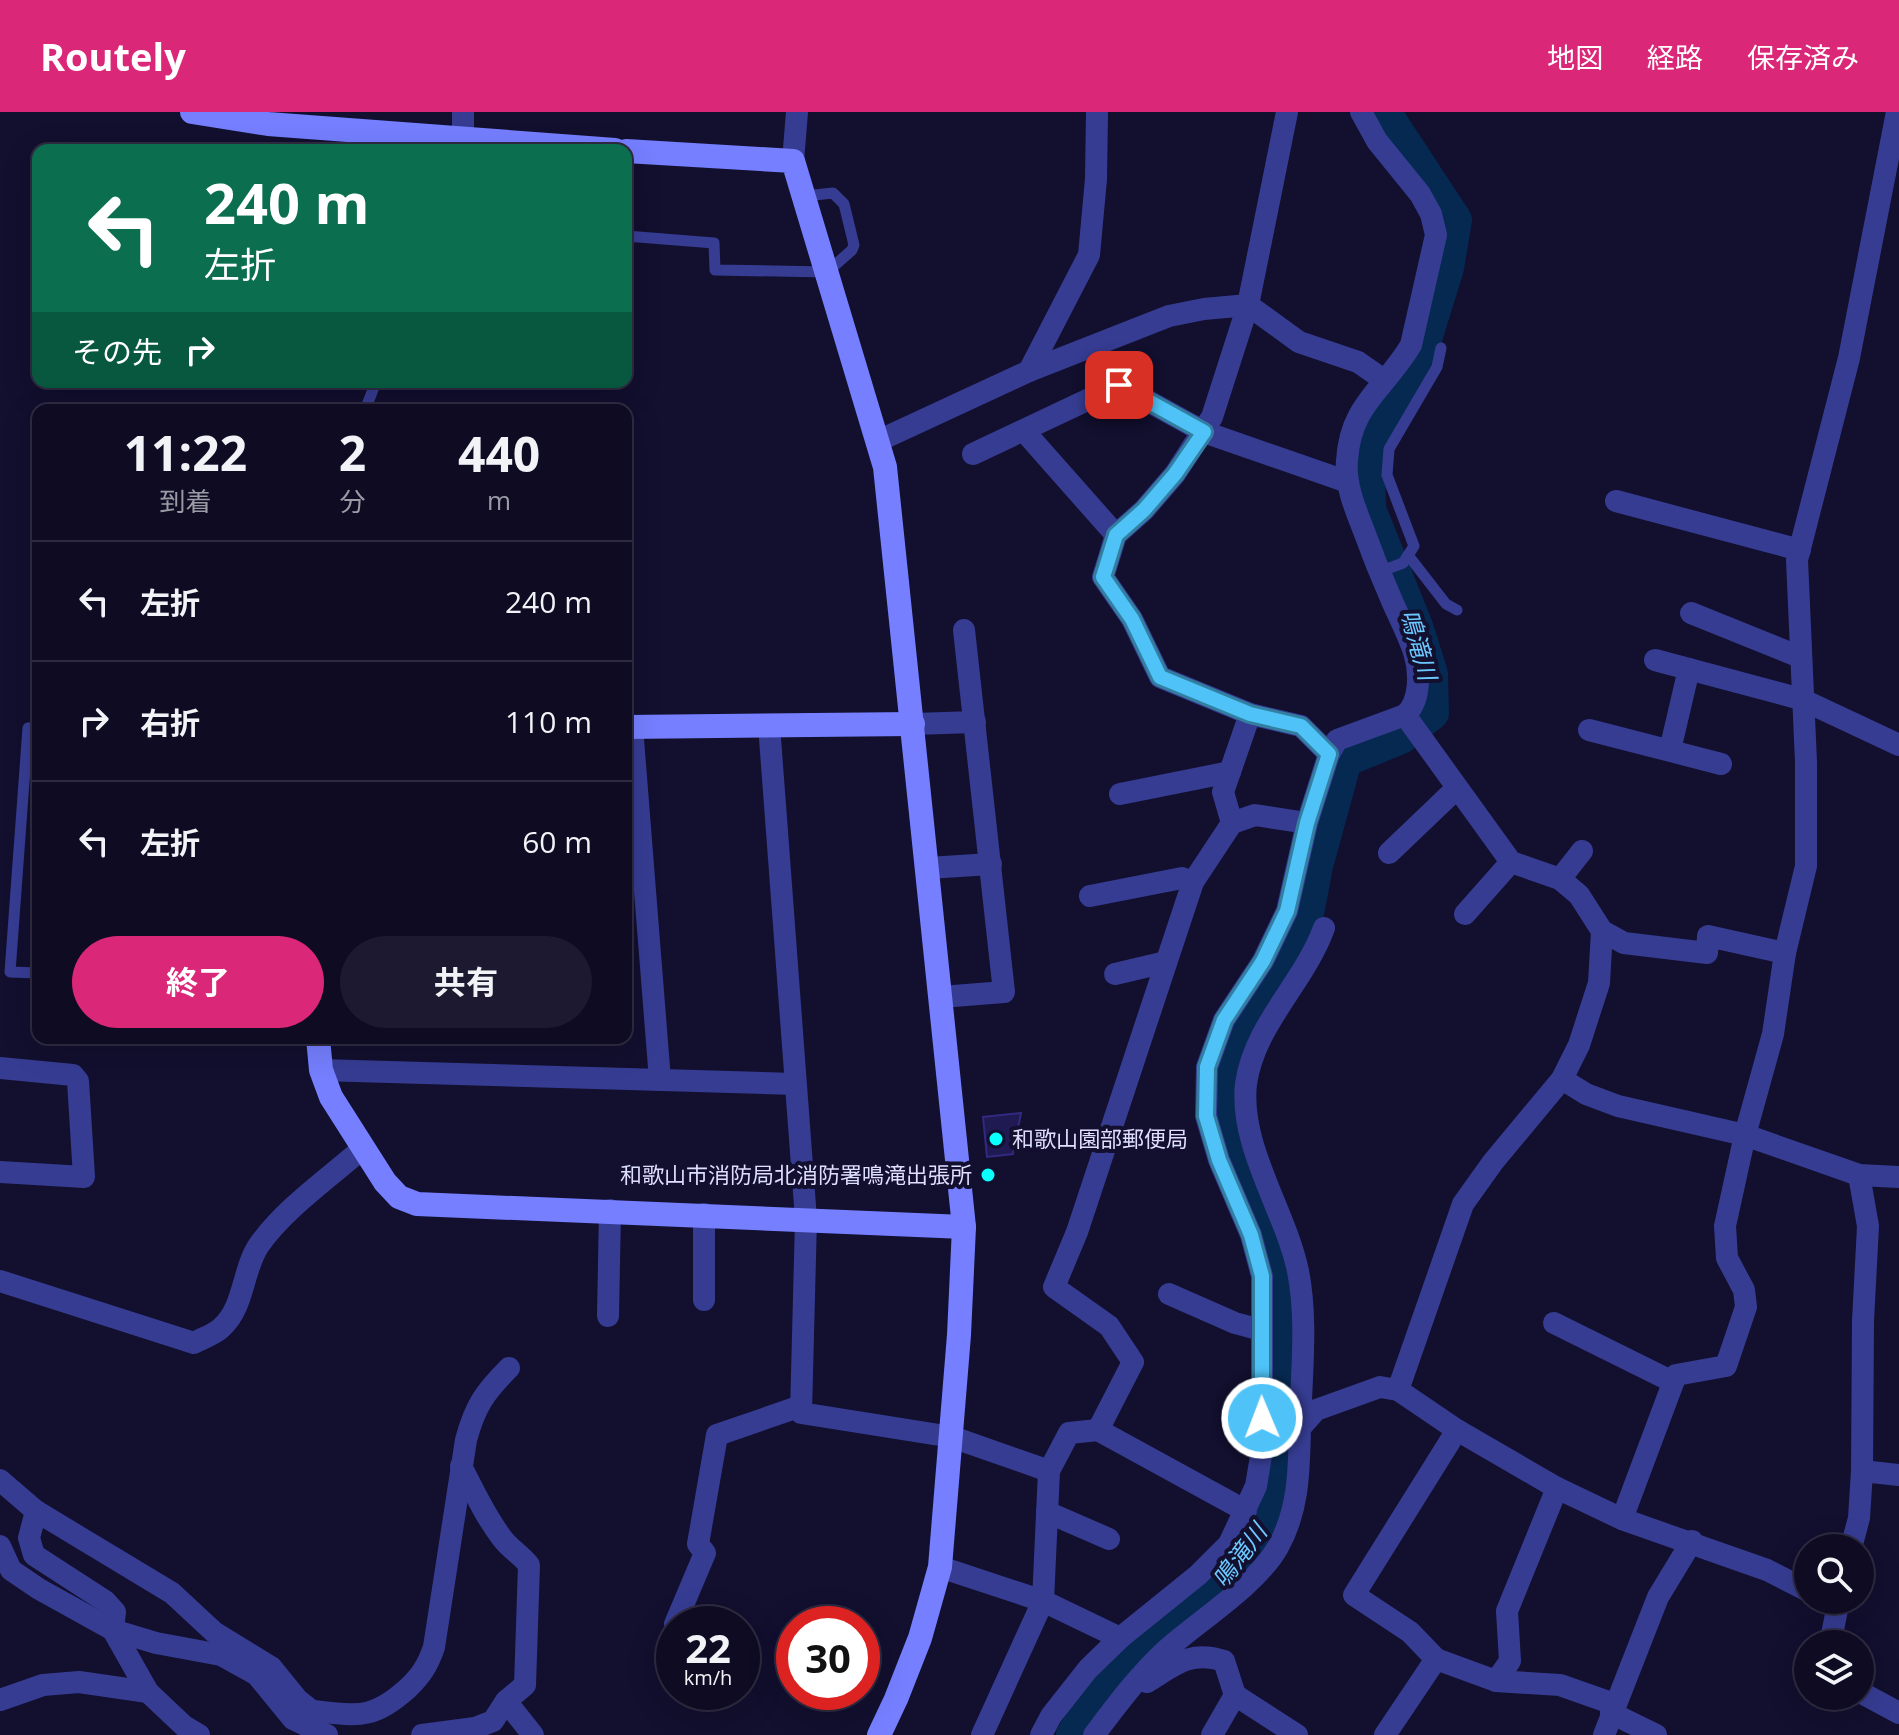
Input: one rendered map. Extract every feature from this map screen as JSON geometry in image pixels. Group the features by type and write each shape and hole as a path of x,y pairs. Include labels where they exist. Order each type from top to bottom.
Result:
{"street":[{"path":"192,112 268,124 532,144"},
{"path":"463,112 463,139"},
{"path":"797,112 793,161 885,467 964,1227 952,1437 940,1567 920,1638 879,1735"},
{"path":"1029,371 1089,255 1096,179 1097,112"},
{"path":"1287,112 1248,305 1212,417 1175,474 1144,510 1116,535 1103,577 1132,619 1160,677 1250,714 1301,726 1329,754"},
{"path":"1361,112 1377,141 1420,194 1431,214 1436,235 1411,345 1402,361 1363,405 1352,428 1346,462 1353,502 1415,654 1417,693 1412,725 1511,862 1560,879 1579,895 1602,931 1624,943 1707,953 1708,936 1785,953"},
{"path":"1622,1519 1676,1375 1726,1366 1746,1307 1744,1290 1727,1258 1725,1226 1745,1135 1773,1034 1785,953 1806,866 1806,762 1797,560 1849,358 1897,125"},
{"path":"632,151 793,161"},
{"path":"878,441 1029,371 1169,316 1204,309 1248,305 1299,342 1358,362 1384,380"},
{"path":"973,454 1119,385 1204,432 1348,482"},
{"path":"1024,431 1116,535"},
{"path":"1616,501 1800,550"},
{"path":"1691,613 1800,657"},
{"path":"941,997 1004,992 964,630"},
{"path":"1655,660 1801,699 1899,745"},
{"path":"1670,750 1689,669"},
{"path":"1232,823 1223,792 1250,714"},
{"path":"632,727 975,722"},
{"path":"769,725 806,1219 801,1413 952,1437 1049,1471"},
{"path":"1041,1735 1051,1716 1088,1669 1120,1638 1198,1575 1229,1544 1256,1486 1266,1420 1261,1330 1262,1276 1251,1235 1219,1160 1206,1116 1207,1067 1224,1020 1263,961 1287,911 1307,823 1329,754 1337,740 1412,725"},
{"path":"1589,730 1721,764"},
{"path":"632,761 660,1080"},
{"path":"1120,794 1230,772"},
{"path":"1389,853 1457,788"},
{"path":"1098,1430 1133,1362 1109,1326 1054,1287 1077,1232 1193,882 1232,823 1255,815 1307,823"},
{"path":"1560,879 1582,851"},
{"path":"1465,914 1511,862"},
{"path":"928,868 991,864"},
{"path":"1090,896 1182,878 1193,882"},
{"path":"1094,1735 1122,1698 1164,1652 1253,1577 1277,1549 1292,1514 1298,1484 1296,1428 1302,1295 1283,1220 1253,1145 1246,1110 1246,1085 1252,1056 1262,1035 1309,962 1324,928"},
{"path":"1398,1390 1463,1204 1493,1162 1562,1079 1579,1045 1599,983 1602,931"},
{"path":"1115,974 1166,962"},
{"path":"319,1044 321,1070 331,1097 385,1182 399,1197 417,1204 964,1227"},
{"path":"0,1068 73,1075 78,1081 84,1177 0,1172"},
{"path":"321,1070 795,1084"},
{"path":"1562,1079 1586,1094 1618,1106 1745,1135 1859,1175 1899,1177"},
{"path":"0,1281 194,1343 221,1328 237,1307 248,1266 258,1246 275,1225 363,1148"},
{"path":"1855,1534 1859,1518 1862,1471 1863,1321 1868,1226 1859,1175"},
{"path":"608,1316 610,1210"},
{"path":"704,1214 704,1300"},
{"path":"1169,1294 1235,1323 1261,1330"},
{"path":"1554,1323 1673,1382"},
{"path":"0,1546 11,1570 113,1630 156,1643 221,1655 257,1675 283,1709 315,1724 385,1709 420,1678 428,1664 434,1647 461,1466 472,1414 484,1393 509,1368"},
{"path":"1296,1428 1316,1410 1380,1387 1398,1390 1457,1430 1557,1488 1622,1519 1692,1541 1794,1584"},
{"path":"683,1606 705,1553 698,1544 717,1435 801,1406"},
{"path":"1266,1420 1296,1428"},
{"path":"982,1735 1043,1601 1049,1471 1069,1433 1098,1430 1246,1511"},
{"path":"1457,1430 1354,1595 1410,1632 1436,1659 1496,1681 1560,1685 1613,1709 1656,1735"},
{"path":"422,1735 475,1728 493,1721 506,1701 525,1685 529,1565 484,1512 461,1466"},
{"path":"1862,1471 1899,1475"},
{"path":"0,1480 36,1511 172,1593 214,1632 271,1667 315,1724"},
{"path":"1496,1681 1510,1661 1507,1611 1557,1488"},
{"path":"36,1511 29,1538 34,1555 105,1601 115,1612 113,1630 148,1692 188,1732"},
{"path":"1047,1512 1109,1539"},
{"path":"1604,1735 1658,1597 1692,1541"},
{"path":"940,1567 1043,1601 1120,1638"},
{"path":"1122,1698 1188,1657 1214,1658 1224,1661 1235,1695 1297,1735"},
{"path":"1385,1735 1436,1659"},
{"path":"0,1700 43,1685 79,1682 148,1692"},
{"path":"1212,1735 1235,1695"},
{"path":"1874,1700 1899,1713"},
{"path":"506,1701 533,1735"}],"lane":[{"path":"632,236 714,243 715,270 827,272 854,245 844,204 833,193 805,196"},
{"path":"1382,571 1406,559 1414,546 1387,475 1389,449 1437,367 1441,348"},
{"path":"1406,559 1446,604 1457,610"},
{"path":"32,728 28,728 10,972 32,973"}],"building":[{"path":"1021,1113 1013,1154 987,1157 983,1117"}],"waterway":[{"name":"鳴滝川","path":"1073,1735 1122,1671 1198,1608 1232,1572 1265,1528 1275,1500 1282,1447 1281,1329 1276,1256 1229,1128 1237,1053 1304,929 1316,866 1345,760 1401,737 1432,713 1431,674 1417,629 1369,509 1368,448 1416,368 1447,268 1455,220 1384,112"}],"place":[{"name":"和歌山園部郵便局","path":"996,1139"},
{"name":"和歌山市消防局北消防署鳴滝出張所","path":"988,1175"}],"route":[{"path":"1119,385 1204,432 1175,474 1144,510 1116,535 1103,577 1132,619 1160,677 1250,714 1301,726 1329,754 1307,823 1287,911 1263,961 1224,1020 1207,1067 1206,1116 1219,1160 1251,1235 1262,1276 1262,1418"}]}
